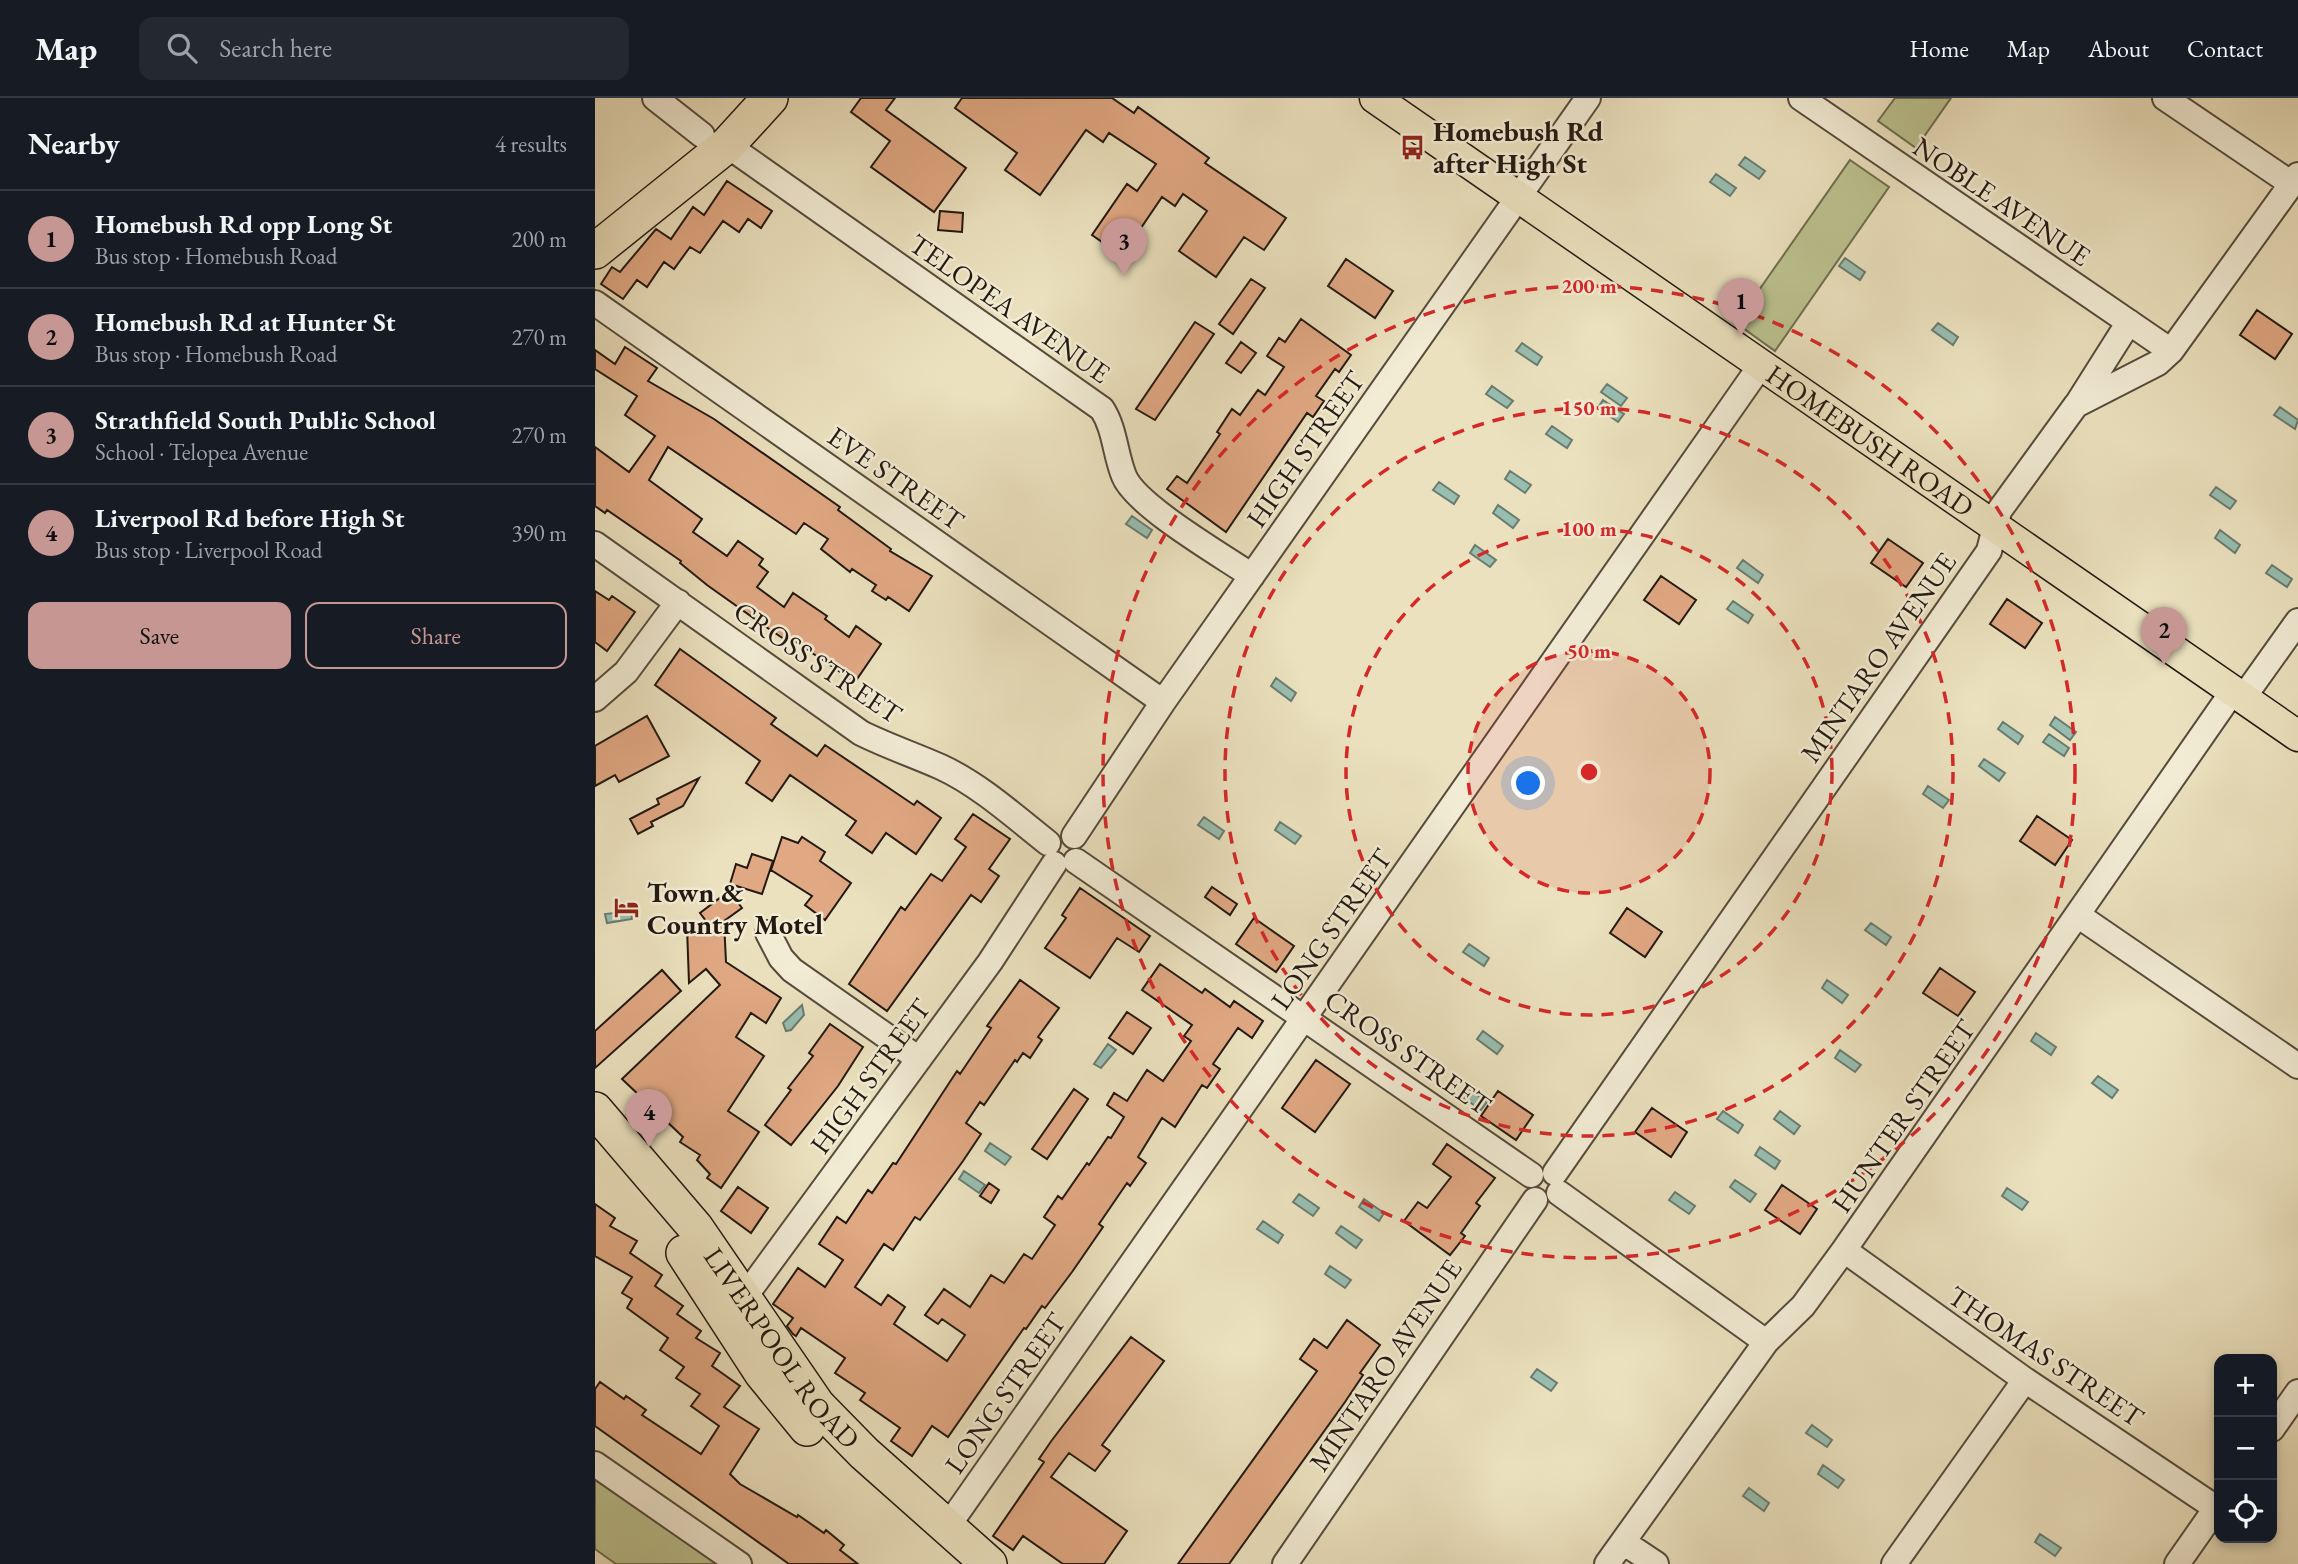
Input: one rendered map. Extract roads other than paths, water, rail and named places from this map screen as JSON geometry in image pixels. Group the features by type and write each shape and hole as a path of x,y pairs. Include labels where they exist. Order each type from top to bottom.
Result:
{"highway":[{"path":"595,251 715,140 739,98"},
{"path":"595,223 715,140 770,98"},
{"name":"LIVERPOOL ROAD","path":"595,1111 695,1227 773,1389 816,1437 961,1564"},
{"name":"LIVERPOOL ROAD","path":"595,1144 692,1263 835,1425 989,1564"}],"main road":[{"name":"HOMEBUSH ROAD","path":"1375,98 2298,736"}],"street":[{"name":"TELOPEA AVENUE","path":"655,98 1102,409 1123,475 1142,500 1252,576"},
{"name":"HIGH STREET","path":"735,1309 919,1059 1060,856 1081,846 1075,836 1163,702 1588,98"},
{"name":"NOBLE AVENUE","path":"1801,98 2171,351"},
{"path":"2165,98 2295,180"},
{"name":"MINTARO AVENUE","path":"1285,1564 1535,1200 1527,1185 1548,1180 1989,551 1999,511 2077,405 2158,363 2171,351 2295,180"},
{"name":"EVE STREET","path":"595,303 1163,702"},
{"path":"2077,405 2129,322"},
{"name":"LONG STREET","path":"948,1526 1761,365"},
{"name":"CROSS STREET","path":"595,544 861,733 899,752 941,767 968,782 1060,856 1548,1180 1766,1342"},
{"path":"595,699 625,672 678,602"},
{"name":"HUNTER STREET","path":"1607,1564 1766,1342 1803,1306 1845,1250 2238,695 2298,621"},
{"path":"2079,916 2298,1066"},
{"path":"768,933 781,958 792,970 919,1059"},
{"name":"THOMAS STREET","path":"1845,1250 2025,1380 2214,1503"},
{"path":"1894,1564 2025,1380"},
{"path":"2277,1422 2298,1392"},
{"path":"595,1464 739,1564"},
{"path":"2177,1564 2214,1512"},
{"path":"1623,1542 1656,1564"}],"place":[{"name":"Homebush Rd after High St","path":"1413,147"},
{"name":"Strathfield South Public School","path":"1124,276"},
{"name":"Homebush Rd opp Long St","path":"1741,336"},
{"name":"Homebush Rd at Hunter St","path":"2164,665"},
{"name":"Town & Country Motel","path":"627,908"},
{"name":"Liverpool Rd before High St","path":"649,1147"}]}
